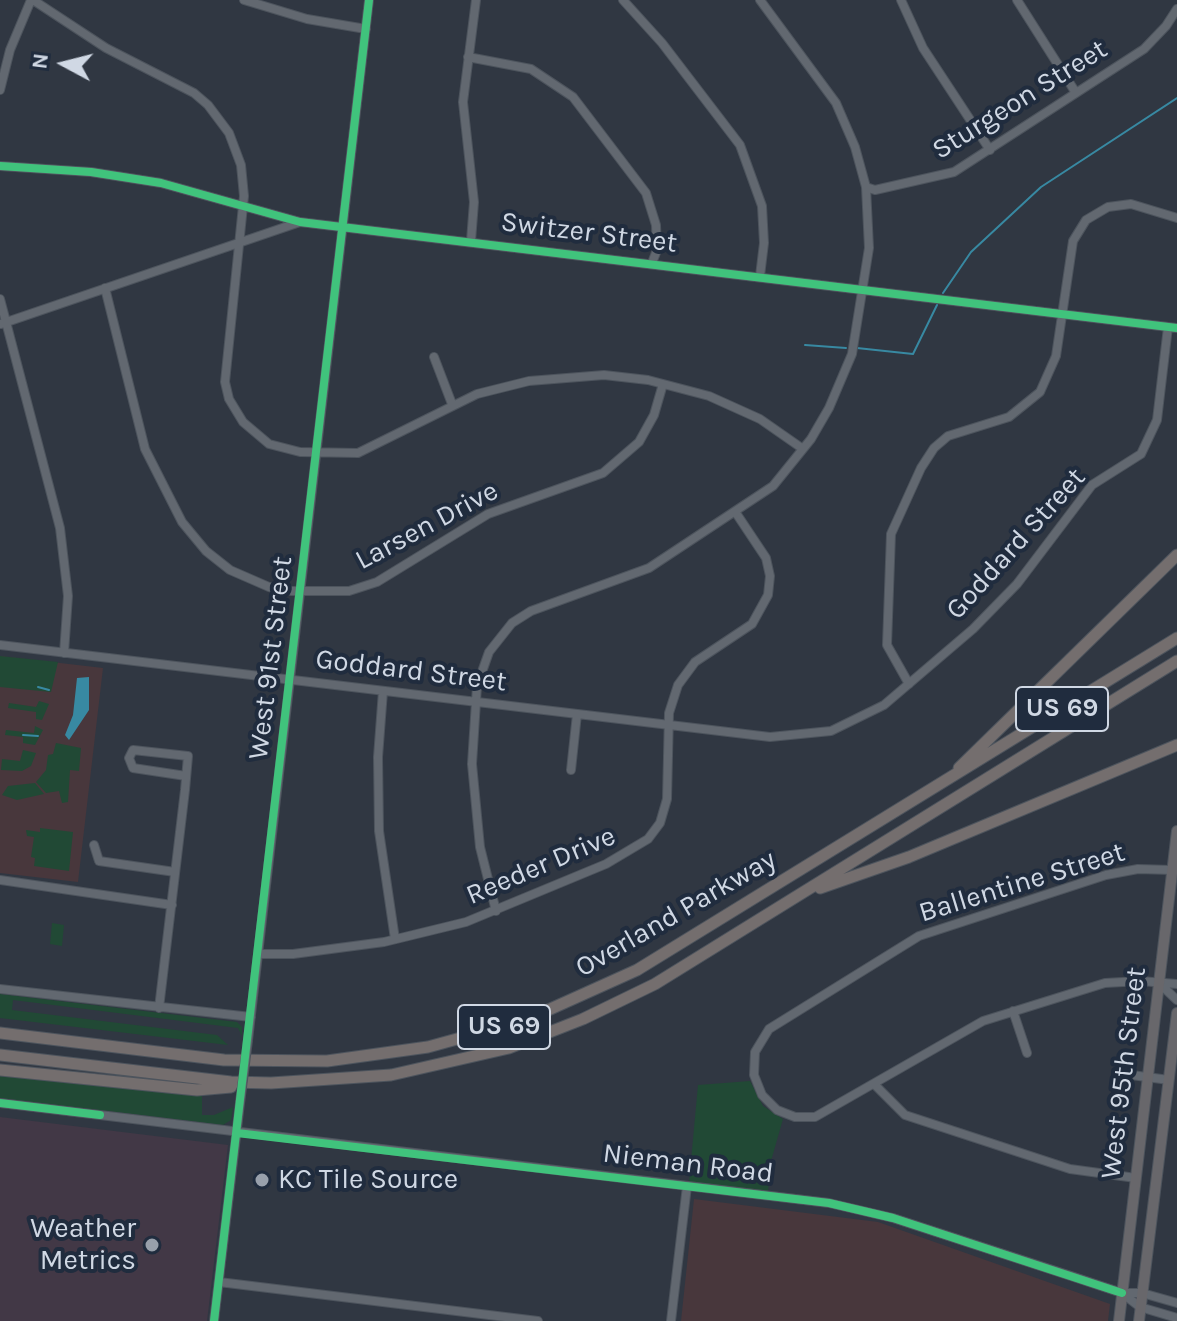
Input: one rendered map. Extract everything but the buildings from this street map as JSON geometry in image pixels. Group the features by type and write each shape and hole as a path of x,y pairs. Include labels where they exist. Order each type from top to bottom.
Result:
{"highway":[{"path":"948,780 1177,555"},
{"name":"Overland Parkway","path":"0,1033 259,1062 360,1058 459,1040 526,1020 607,986 1177,638"},
{"name":"Overland Parkway","path":"0,1055 217,1080 271,1083 391,1075 509,1048 583,1019 655,984 1177,661"},
{"path":"796,897 909,857 1177,745"},
{"path":"0,1070 197,1090 271,1083"}],"main road":[{"name":"West 95th Street","path":"1119,1321 1177,831"},
{"name":"West 95th Street","path":"1139,1321 1177,1013"}],"street":[{"path":"0,90 10,50 32,0 79,33 178,82 208,105 236,149 244,183 225,354 225,382 229,399 243,422 258,437 288,450 343,455 373,448 452,404 495,389 564,376 624,377 663,384 731,405 760,419 803,449"},
{"path":"244,0 307,19 366,29"},
{"name":"West 91st Street","path":"214,1321 369,0"},
{"path":"471,241 474,202 463,123 476,0"},
{"path":"623,0 662,43 740,145 762,206 764,243 760,276"},
{"path":"496,911 475,816 472,764 476,701 481,670 489,652 518,619 547,605 638,573 736,513 773,486 803,449 829,408 852,354 865,290 869,248 866,187 855,147 836,103 760,0"},
{"path":"901,0 923,48 990,150"},
{"path":"1017,0 1076,93"},
{"name":"Sturgeon Street","path":"866,187 875,190 937,179 990,150 1144,49 1177,9"},
{"path":"468,57 531,69 573,97 646,193 656,225 657,250 652,263"},
{"name":"Switzer Street","path":"0,166 117,175 300,222 1172,327"},
{"path":"909,684 887,645 893,522 939,443 967,427 1009,417 1035,398 1054,366 1073,241 1086,220 1108,207 1131,204 1177,218"},
{"path":"2,324 300,222"},
{"name":"Larsen Drive","path":"105,288 145,449 182,522 206,551 230,570 269,587 300,592 349,591 377,582 488,514 603,473 639,442 654,415 663,384"},
{"path":"0,299 2,324 60,528 68,596 64,653"},
{"name":"Goddard Street","path":"0,645 770,737 810,736 863,718 909,684 1004,599 1092,485 1141,454 1157,420 1172,327"},
{"path":"434,357 452,404"},
{"name":"Reeder Drive","path":"258,954 293,954 395,939 496,911 629,853 648,839 660,823 667,799 672,700 685,672 704,654 747,629 759,616 768,595 770,576 766,558 736,513"},
{"path":"383,691 378,757 379,831 395,939"},
{"path":"571,770 577,714"},
{"path":"159,1008 172,905 175,872 186,776 188,756 142,749 133,750 129,758 133,768 186,776"},
{"path":"94,845 99,861 175,872"},
{"name":"Ballentine Street","path":"874,1084 825,1113 803,1118 788,1115 768,1103 754,1075 755,1052 769,1029 919,936 1106,875 1138,869 1172,870"},
{"path":"0,880 172,905"},
{"path":"1136,1178 1062,1167 905,1115 874,1084 967,1028 1013,1011 1105,983 1177,984"},
{"path":"1159,983 1177,1000"},
{"path":"0,989 251,1017"},
{"path":"1013,1011 1027,1053"},
{"path":"1124,1074 1169,1080"},
{"name":"Nieman Road","path":"0,1103 866,1210 1122,1293 1142,1293 1177,1303"},
{"path":"671,1321 687,1186"},
{"path":"219,1282 538,1321"},
{"name":"Nieman Road","path":"1122,1293 1140,1307 1177,1318"}],"shaded area":[{"path":"0,656 103,668 78,882 0,873"},
{"path":"0,1117 228,1145 207,1321 0,1321"},
{"path":"694,1199 878,1222 1110,1304 1108,1321 681,1321"}],"green space":[{"path":"0,656 58,662 51,692 0,687"},
{"path":"39,701 49,704 42,720 36,719 36,712 8,708 9,703 36,707"},
{"path":"35,726 43,730 35,745 23,743 23,737 5,735 6,730 34,733"},
{"path":"56,743 81,748 79,771 70,770 68,802 62,803 59,791 46,793 36,782 46,770 48,755 53,754"},
{"path":"23,750 36,753 31,766 22,771 1,770 2,759 20,761"},
{"path":"35,783 44,794 17,800 2,795 8,786"},
{"path":"40,828 73,832 69,871 34,866 35,858 31,857 34,837 27,836 26,830 40,832"},
{"path":"52,923 64,925 62,946 50,944"},
{"path":"0,994 237,1022 242,1027 242,1036 238,1028 13,1000 12,1010 217,1035 228,1045 0,1018"},
{"path":"0,1076 202,1096 202,1115 214,1115 233,1107 231,1120 223,1125 0,1098"},
{"path":"750,1081 763,1106 783,1119 771,1161 768,1192 689,1182 698,1085"}],"water":[{"path":"89,677 89,710 69,740 65,735 73,715 77,678"}],"waterway":[{"path":"943,293 971,252 1041,187 1177,98"},
{"path":"857,348 913,354 937,305"},
{"path":"805,345 846,348"},
{"path":"38,687 49,690"},
{"path":"23,735 38,736"}],"cycle path":[{"path":"214,1321 369,0"},
{"path":"0,166 91,172 161,183 300,222 1177,328"},
{"path":"0,1103 100,1115"},
{"path":"237,1133 829,1203 893,1218 1122,1293"}],"place":[{"name":"KC Tile Source","path":"262,1180"},
{"name":"Weather Metrics","path":"152,1245"}]}
